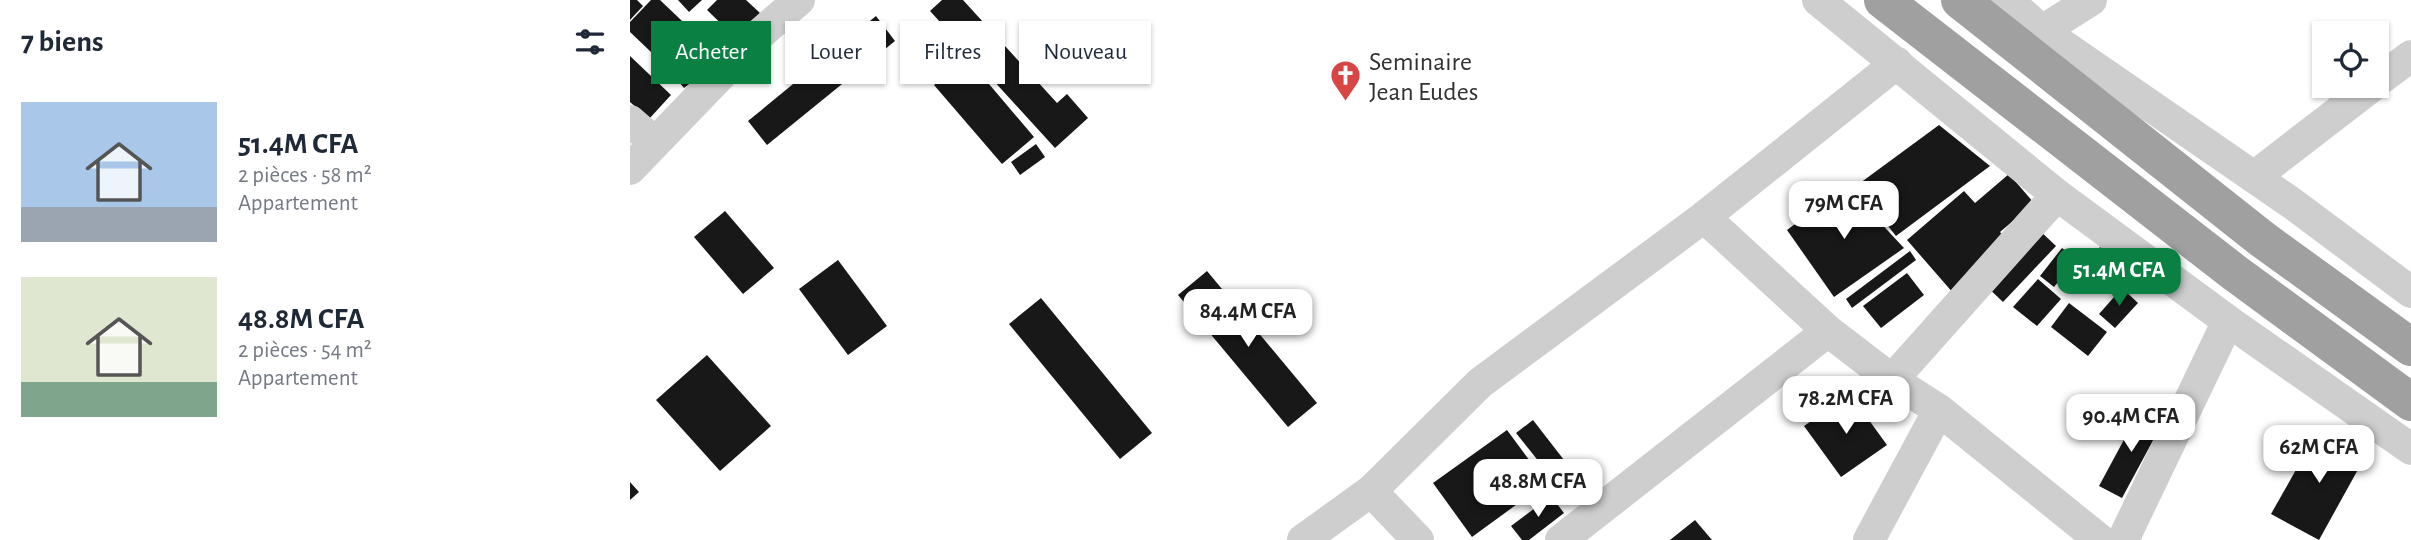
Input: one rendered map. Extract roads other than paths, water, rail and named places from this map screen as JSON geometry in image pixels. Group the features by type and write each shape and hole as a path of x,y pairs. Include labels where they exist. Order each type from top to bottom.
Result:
{"highway":[{"path":"1883,0 2235,274 2411,402"},
{"path":"1959,0 2262,239 2411,347"}],"street":[{"path":"630,169 761,33 799,0"},
{"path":"1818,0 2057,195 2228,321 2411,449"},
{"path":"2007,0 2042,31 2254,177 2411,292"},
{"path":"2042,31 2091,0"},
{"path":"2389,72 2411,56"},
{"path":"1303,540 1371,491 1480,383 1704,217 1897,63"},
{"path":"2254,177 2356,98"},
{"path":"630,121 654,142"},
{"path":"1892,380 2057,195"},
{"path":"1704,217 1828,331 1892,380 1939,410 2100,540"},
{"path":"2123,540 2228,321"},
{"path":"1561,540 1828,331"},
{"path":"1869,540 1939,410"},
{"path":"1371,491 1418,540"}],"place":[{"name":"Seminaire Jean Eudes","path":"1346,103"}]}
